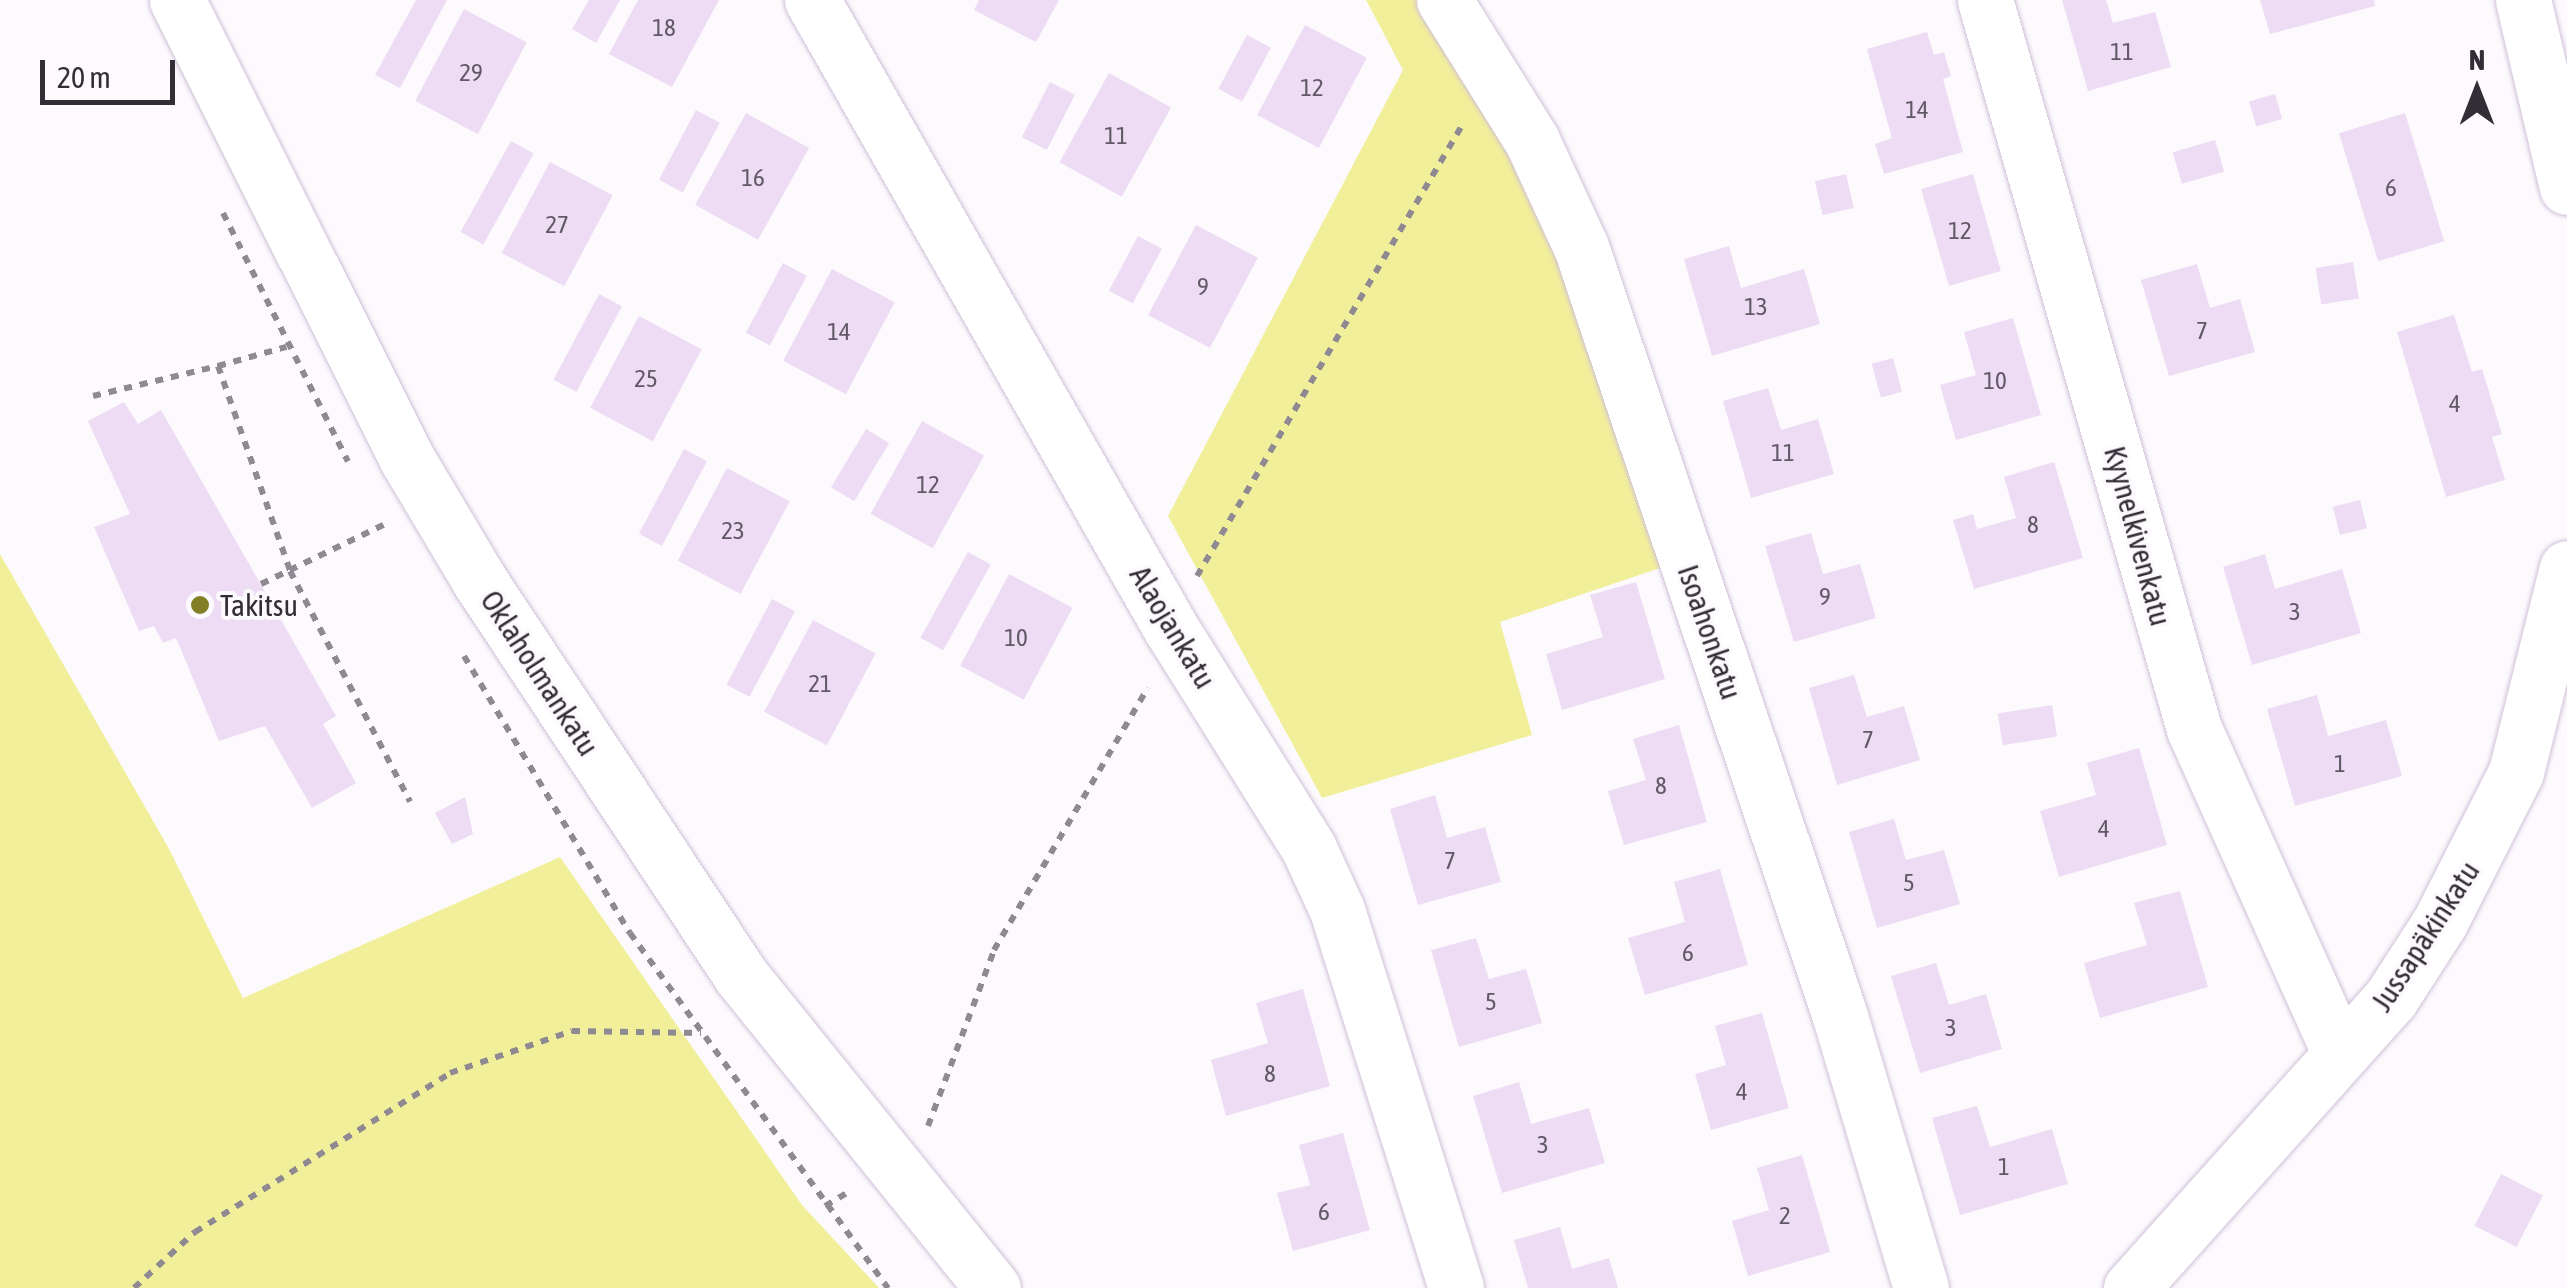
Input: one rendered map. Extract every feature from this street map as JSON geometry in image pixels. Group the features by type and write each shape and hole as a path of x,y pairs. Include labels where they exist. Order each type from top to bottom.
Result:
{"street":[{"name":"Oklaholmankatu","path":"176,0 399,443 479,580 741,976 994,1288"},
{"name":"Alaojankatu","path":"812,0 1170,626 1309,849 1337,910 1456,1288"},
{"name":"Isoahonkatu","path":"1444,0 1532,142 1581,248 1838,1013 1920,1288"},
{"name":"Kyynelkivenkatu","path":"1985,0 2194,730 2340,1054"},
{"path":"2523,0 2565,160"},
{"name":"Jussapäkinkatu","path":"2131,1288 2391,998 2480,850 2537,711 2567,568"}],"path":[{"path":"93,396 286,347"},
{"path":"218,366 290,570 410,802"},
{"path":"261,584 385,524"},
{"path":"134,1288 194,1232 450,1073 572,1030 702,1033"}],"shaded area":[{"path":"1366,0 1416,0 1473,78 1559,236 1663,567 1500,622 1532,735 1322,798 1168,516 1403,70"},
{"path":"0,554 168,847 243,998 560,857 802,1205 879,1288 0,1288"}],"building":[{"path":"416,0 447,0 400,88 375,75"},
{"path":"589,0 620,0 596,43 572,29"},
{"path":"638,0 719,0 672,87 609,54"},
{"path":"979,0 1059,0 1036,42 974,10"},
{"path":"2062,0 2106,0 2113,23 2155,12 2171,67 2088,91"},
{"path":"2260,0 2374,0 2375,6 2270,34"},
{"path":"464,9 527,42 478,134 415,101"},
{"path":"1305,25 1367,58 1319,148 1257,115"},
{"path":"1927,32 1934,55 1944,52 1951,76 1943,79 1963,152 1884,174 1875,144 1892,138 1867,49"},
{"path":"1247,35 1271,48 1242,102 1218,89"},
{"path":"1109,73 1171,107 1122,197 1060,162"},
{"path":"1050,82 1075,95 1047,150 1022,137"},
{"path":"2275,94 2282,119 2256,126 2249,101"},
{"path":"696,110 720,123 683,192 659,180"},
{"path":"746,113 809,148 758,240 695,205"},
{"path":"2405,113 2444,241 2378,261 2339,133"},
{"path":"2215,140 2224,172 2182,184 2173,152"},
{"path":"511,141 534,154 483,245 461,232"},
{"path":"550,162 613,195 564,286 502,253"},
{"path":"1846,174 1854,208 1823,215 1815,181"},
{"path":"1973,174 2001,271 1949,286 1921,189"},
{"path":"1196,225 1258,258 1210,348 1148,315"},
{"path":"1138,236 1162,249 1133,303 1109,291"},
{"path":"1729,246 1741,288 1804,269 1820,324 1712,356 1684,259"},
{"path":"2353,262 2359,299 2321,304 2315,268"},
{"path":"783,263 807,276 770,345 746,333"},
{"path":"2197,264 2210,308 2240,299 2255,352 2169,376 2141,280"},
{"path":"832,269 895,302 846,394 783,361"},
{"path":"599,294 622,306 576,392 553,380"},
{"path":"2454,315 2472,372 2482,369 2502,434 2492,437 2505,480 2446,497 2397,332"},
{"path":"639,316 702,349 653,441 590,408"},
{"path":"2013,318 2041,415 1956,440 1940,385 1976,375 1964,332"},
{"path":"1893,358 1902,392 1881,398 1872,364"},
{"path":"1768,388 1781,430 1818,419 1834,474 1751,498 1723,401"},
{"name":"Takitsu","path":"124,402 138,424 161,410 336,716 323,724 356,783 312,808 265,726 219,741 176,638 163,643 154,626 139,631 94,527 130,514 88,421"},
{"path":"922,421 984,455 933,548 871,514"},
{"path":"866,429 889,443 854,501 831,487"},
{"path":"684,449 707,461 662,546 639,534"},
{"path":"2054,462 2083,558 1974,589 1953,520 1973,514 1977,529 2016,518 2004,477"},
{"path":"727,468 790,501 740,594 678,561"},
{"path":"2360,500 2367,528 2340,535 2333,507"},
{"path":"1811,533 1823,574 1860,564 1876,618 1794,642 1765,546"},
{"path":"968,552 991,565 943,650 920,638"},
{"path":"2265,554 2275,589 2342,569 2361,633 2252,665 2223,567"},
{"path":"1009,574 1073,608 1024,700 960,666"},
{"path":"1636,582 1665,679 1562,710 1546,654 1603,637 1590,595"},
{"path":"772,599 795,611 749,697 726,685"},
{"path":"813,620 876,653 827,745 764,712"},
{"path":"1854,675 1867,717 1904,706 1920,760 1837,785 1809,688"},
{"path":"2317,695 2328,736 2386,720 2402,776 2295,806 2267,709"},
{"path":"2052,705 2057,737 2003,745 1998,714"},
{"path":"1679,725 1707,822 1624,845 1608,791 1646,780 1633,739"},
{"path":"2139,748 2167,845 2059,877 2040,811 2096,795 2087,763"},
{"path":"1435,795 1447,838 1485,827 1501,882 1418,905 1390,809"},
{"path":"465,797 473,834 452,844 435,813"},
{"path":"1894,819 1906,860 1944,850 1960,904 1877,928 1849,832"},
{"path":"1720,869 1748,965 1645,995 1628,938 1685,922 1674,882"},
{"path":"2180,891 2208,987 2100,1018 2084,963 2147,945 2134,903"},
{"path":"1476,938 1489,979 1526,969 1542,1023 1459,1047 1431,950"},
{"path":"1936,963 1949,1005 1986,994 2002,1049 1920,1073 1891,976"},
{"path":"1303,989 1330,1086 1226,1116 1211,1060 1268,1043 1256,1003"},
{"path":"1762,1013 1789,1108 1711,1130 1695,1074 1726,1065 1715,1026"},
{"path":"1519,1082 1531,1124 1589,1108 1605,1163 1502,1193 1473,1096"},
{"path":"1977,1106 1990,1147 2052,1129 2068,1184 1960,1215 1932,1118"},
{"path":"1343,1133 1370,1230 1293,1251 1277,1193 1310,1185 1299,1145"},
{"path":"1802,1155 1830,1252 1748,1276 1732,1221 1769,1210 1757,1168"},
{"path":"2501,1174 2543,1195 2517,1247 2475,1226"},
{"path":"1560,1227 1572,1269 1609,1258 1618,1288 1528,1288 1514,1240"}],"place":[{"name":"Takitsu","path":"200,605"}]}
